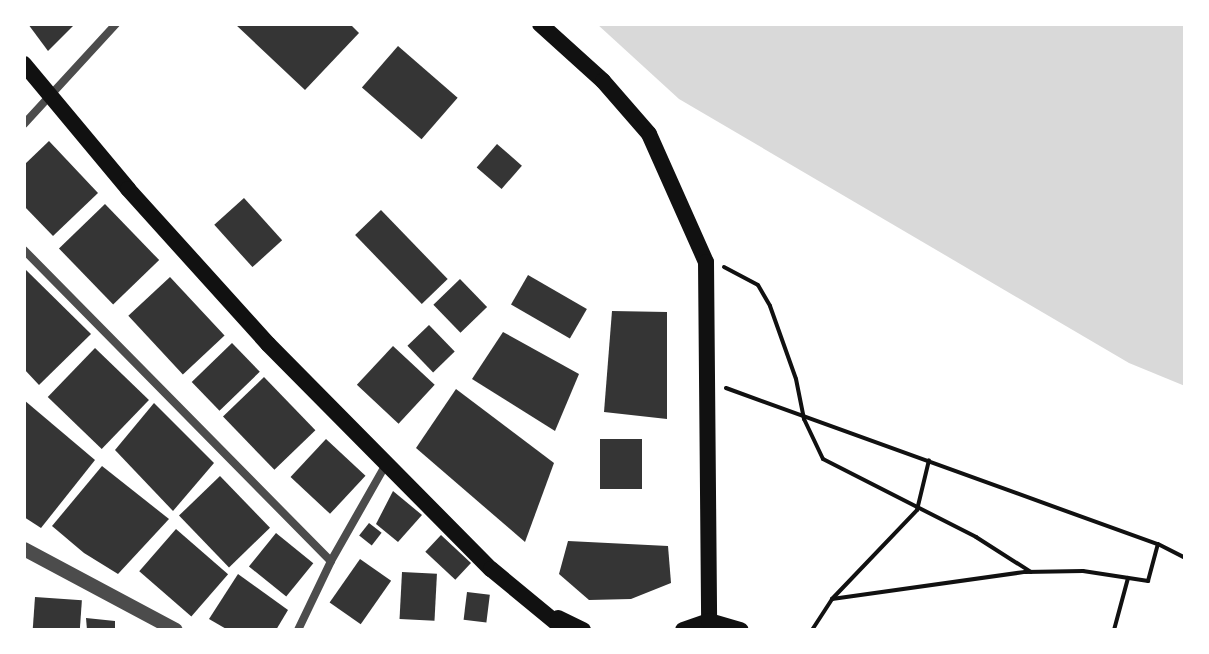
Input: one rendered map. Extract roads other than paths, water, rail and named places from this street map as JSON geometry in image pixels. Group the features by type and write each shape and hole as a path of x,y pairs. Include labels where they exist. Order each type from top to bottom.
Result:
{"main road":[{"path":"540,24 603,81 649,134 706,262 709,621"},
{"path":"24,64 49,97 258,333 491,569 565,630"},
{"path":"539,608 583,630"},
{"path":"682,629 709,621 741,630"}],"street":[{"path":"24,124 116,24"},
{"path":"24,250 331,561"},
{"path":"298,630 331,561 386,464"},
{"path":"24,549 176,630"}]}
